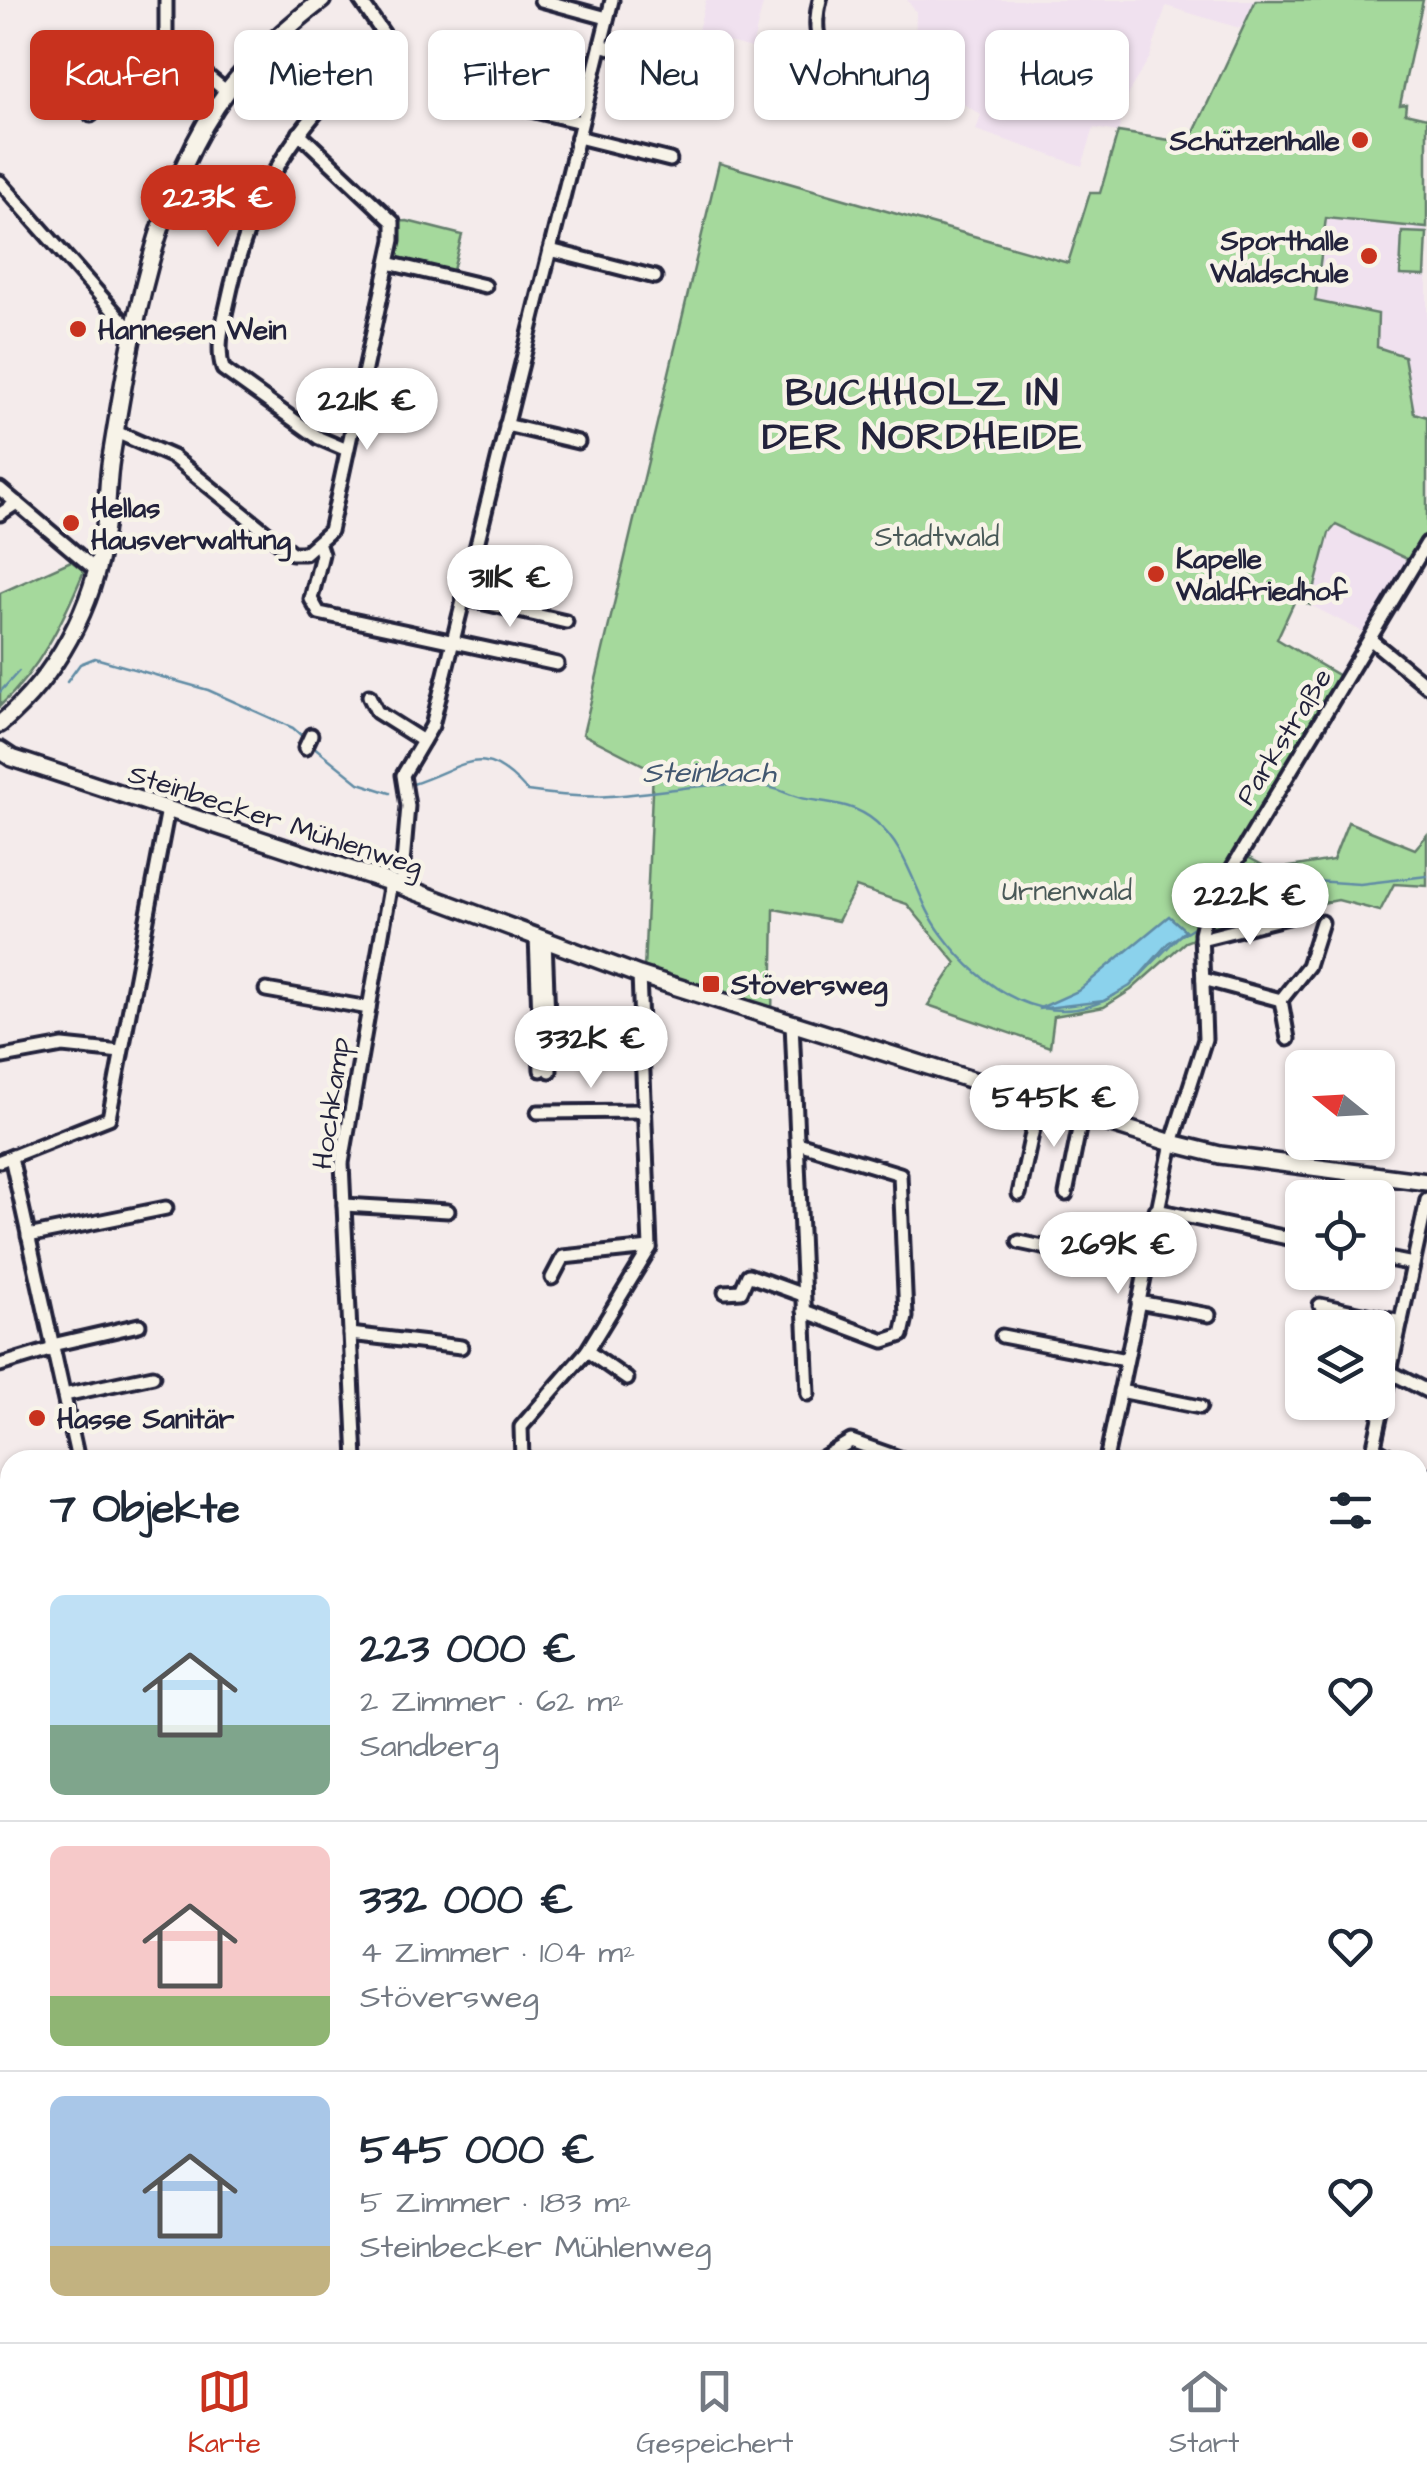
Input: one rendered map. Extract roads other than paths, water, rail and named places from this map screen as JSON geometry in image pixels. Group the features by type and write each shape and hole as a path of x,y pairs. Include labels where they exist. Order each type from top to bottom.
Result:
{"street":[{"path":"166,0 166,30"},
{"path":"0,724 66,647 96,571 116,432 136,335 169,203 194,144 226,92 286,28 322,0"},
{"path":"347,450 319,438 224,369 218,352 246,228 268,181 326,100 382,51 385,36 360,0"},
{"path":"541,0 607,18"},
{"name":"Hochkamp","path":"356,1450 342,1163 396,884 408,806 403,776 432,726 612,0"},
{"path":"819,30 815,18 820,0"},
{"path":"601,44 605,45"},
{"path":"214,82 226,92"},
{"path":"573,120 582,122"},
{"path":"116,432 173,457 292,553 305,553 319,545 330,531 388,263 393,222 299,133"},
{"path":"578,137 670,160"},
{"path":"0,182 136,335"},
{"path":"550,250 655,278"},
{"path":"388,263 485,286"},
{"path":"506,424 578,442"},
{"path":"0,490 96,571"},
{"path":"0,514 17,503"},
{"name":"Parkstraße","path":"1108,1450 1172,1142 1205,1038 1201,939 1206,912 1421,564 1427,543"},
{"path":"319,545 322,554 312,599 319,613 557,664"},
{"path":"474,553 525,564"},
{"path":"463,598 566,622"},
{"path":"1371,640 1427,686"},
{"path":"370,696 377,712 423,741"},
{"path":"305,748 311,735"},
{"name":"Steinbecker Mühlenweg","path":"0,750 396,884 639,975 1172,1142 1220,1155 1427,1182"},
{"path":"76,1450 28,1236 5,1159 108,1118 168,809"},
{"path":"1201,939 1288,917"},
{"path":"1280,1000 1308,966 1322,922"},
{"path":"540,938 546,1070"},
{"path":"522,1450 521,1428 587,1351 650,1248 639,975"},
{"path":"1203,979 1280,1000"},
{"name":"Hochkamp","path":"266,990 369,1008"},
{"path":"1280,1000 1288,1039"},
{"path":"792,1023 808,1394"},
{"path":"3,1056 63,1046 121,1052"},
{"path":"1019,1194 1039,1101"},
{"path":"538,1112 645,1112"},
{"path":"1066,1194 1082,1114"},
{"path":"798,1143 900,1174 906,1317 902,1335 884,1341 804,1311"},
{"path":"1395,1349 1427,1200"},
{"name":"Hochkamp","path":"344,1206 448,1211"},
{"path":"28,1236 166,1208"},
{"path":"1156,1210 1285,1237"},
{"path":"1020,1242 1144,1269"},
{"path":"552,1278 563,1257 650,1248"},
{"path":"1395,1260 1413,1264"},
{"path":"725,1292 741,1291 748,1275 803,1295"},
{"path":"1138,1302 1209,1316"},
{"path":"1320,1304 1401,1322"},
{"path":"0,1365 139,1325"},
{"path":"350,1334 461,1347"},
{"path":"1002,1336 1126,1360"},
{"path":"587,1351 627,1379"},
{"path":"1395,1374 1427,1390"},
{"path":"64,1395 153,1376"},
{"path":"1120,1391 1200,1407"},
{"path":"1373,1450 1379,1420"},
{"path":"835,1450 850,1441 876,1450"}],"water":[{"path":"1169,916 1185,930 1130,986 1104,1001 1038,1009 1078,991"}],"waterway":[{"name":"Steinbach","path":"67,682 80,664 95,658 208,690 293,728 303,737"},
{"name":"Steinbach","path":"0,692 19,671"},
{"name":"Steinbach","path":"313,746 359,783 390,793"},
{"name":"Steinbach","path":"413,784 461,765 485,762 498,766 527,791 548,794 600,797 743,785 843,805 868,816 888,834 941,933 976,972 996,987 1018,1000 1065,1010 1090,1006 1115,995"},
{"name":"Steinbach","path":"1210,921 1251,908 1299,880 1360,884 1427,876"},
{"name":"Steinbach","path":"1134,982 1168,943 1194,927"}],"place":[{"name":"Schützenhalle","path":"1360,140"},
{"name":"Sporthalle Waldschule","path":"1369,256"},
{"name":"Hannesen Wein","path":"78,329"},
{"name":"Hellas Hausverwaltung","path":"71,523"},
{"name":"Kapelle Waldfriedhof","path":"1156,574"},
{"name":"Stöversweg","path":"711,984"},
{"name":"Hasse Sanitär","path":"37,1418"}],"district":[{"name":"BUCHHOLZ IN DER NORDHEIDE","path":"923,414"}],"park label":[{"name":"Stadtwald","path":"937,536"},
{"name":"Urnenwald","path":"1067,890"}]}
